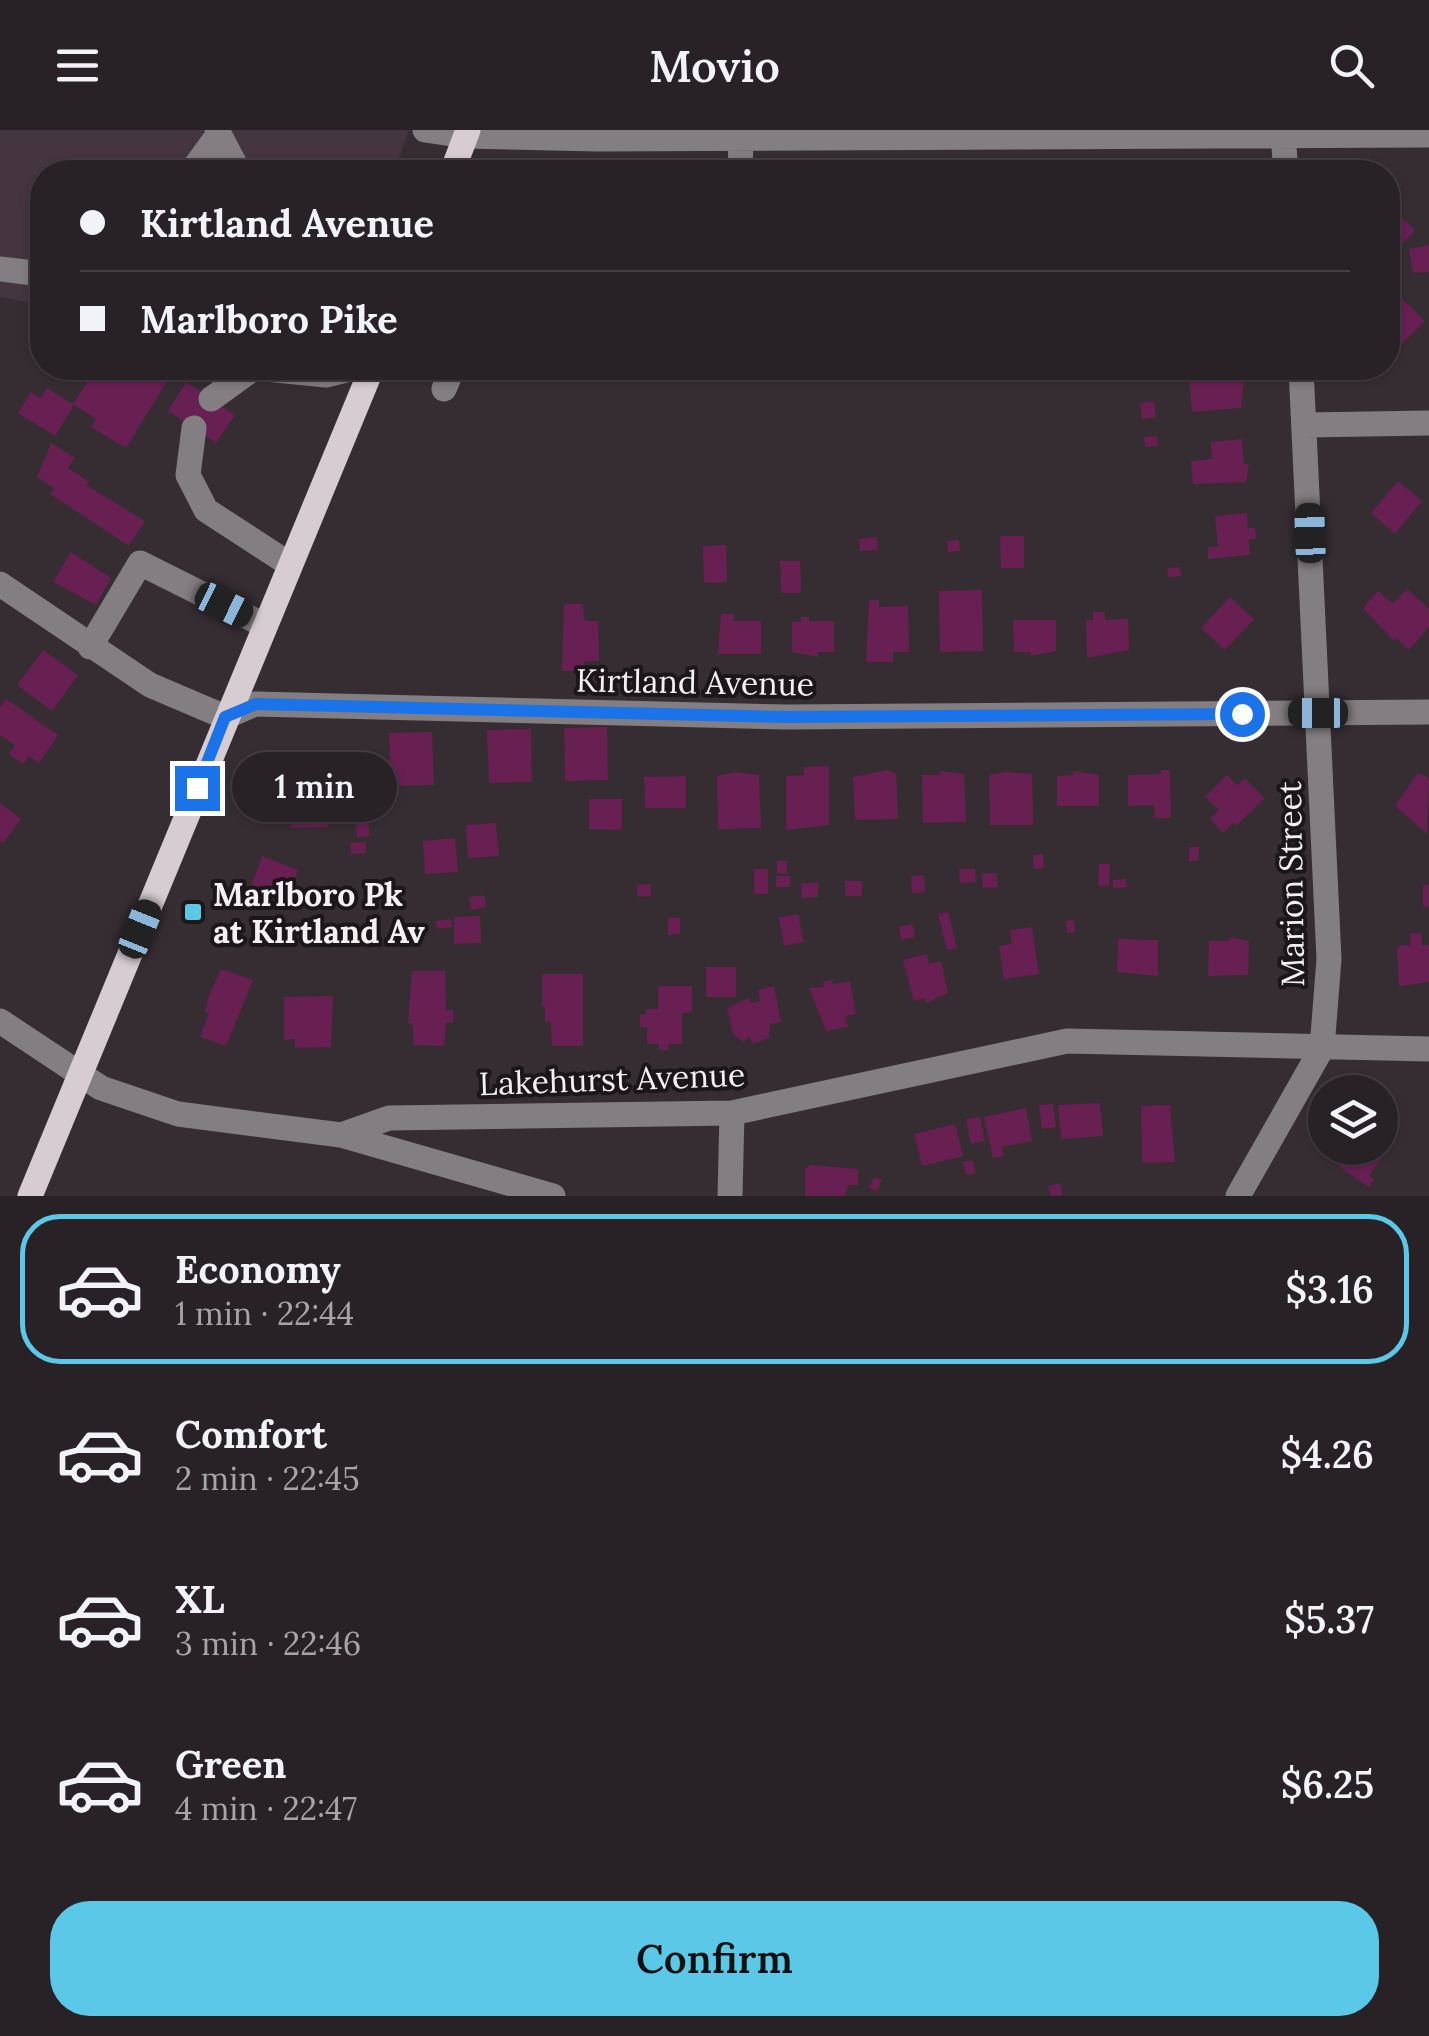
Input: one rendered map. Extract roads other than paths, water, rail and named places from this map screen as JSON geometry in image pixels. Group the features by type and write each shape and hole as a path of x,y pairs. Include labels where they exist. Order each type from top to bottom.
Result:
{"main road":[{"path":"457,160 467,133"},
{"path":"30,1196 367,380"}],"street":[{"path":"424,130 741,139 1429,134"},
{"path":"199,160 217,133 233,160"},
{"path":"1283,135 1285,160"},
{"path":"740,160 741,139"},
{"path":"0,269 30,273"},
{"path":"211,399 237,380"},
{"name":"Marion Street","path":"1238,1196 1322,1048 1329,959 1302,380"},
{"path":"1305,426 1429,423"},
{"path":"194,428 188,476 206,510 290,564"},
{"path":"90,646 140,563 264,625"},
{"path":"0,584 150,685 225,717"},
{"name":"Kirtland Avenue","path":"225,717 256,704 786,717 1429,712"},
{"name":"Lakehurst Avenue","path":"0,1021 81,1077 178,1114 341,1134 388,1118 732,1112 1052,1043 1429,1049"},
{"path":"730,1196 732,1112"},
{"path":"341,1134 553,1196"}],"place":[{"name":"Marlboro Pk at Kirtland Av","path":"193,912"}]}
